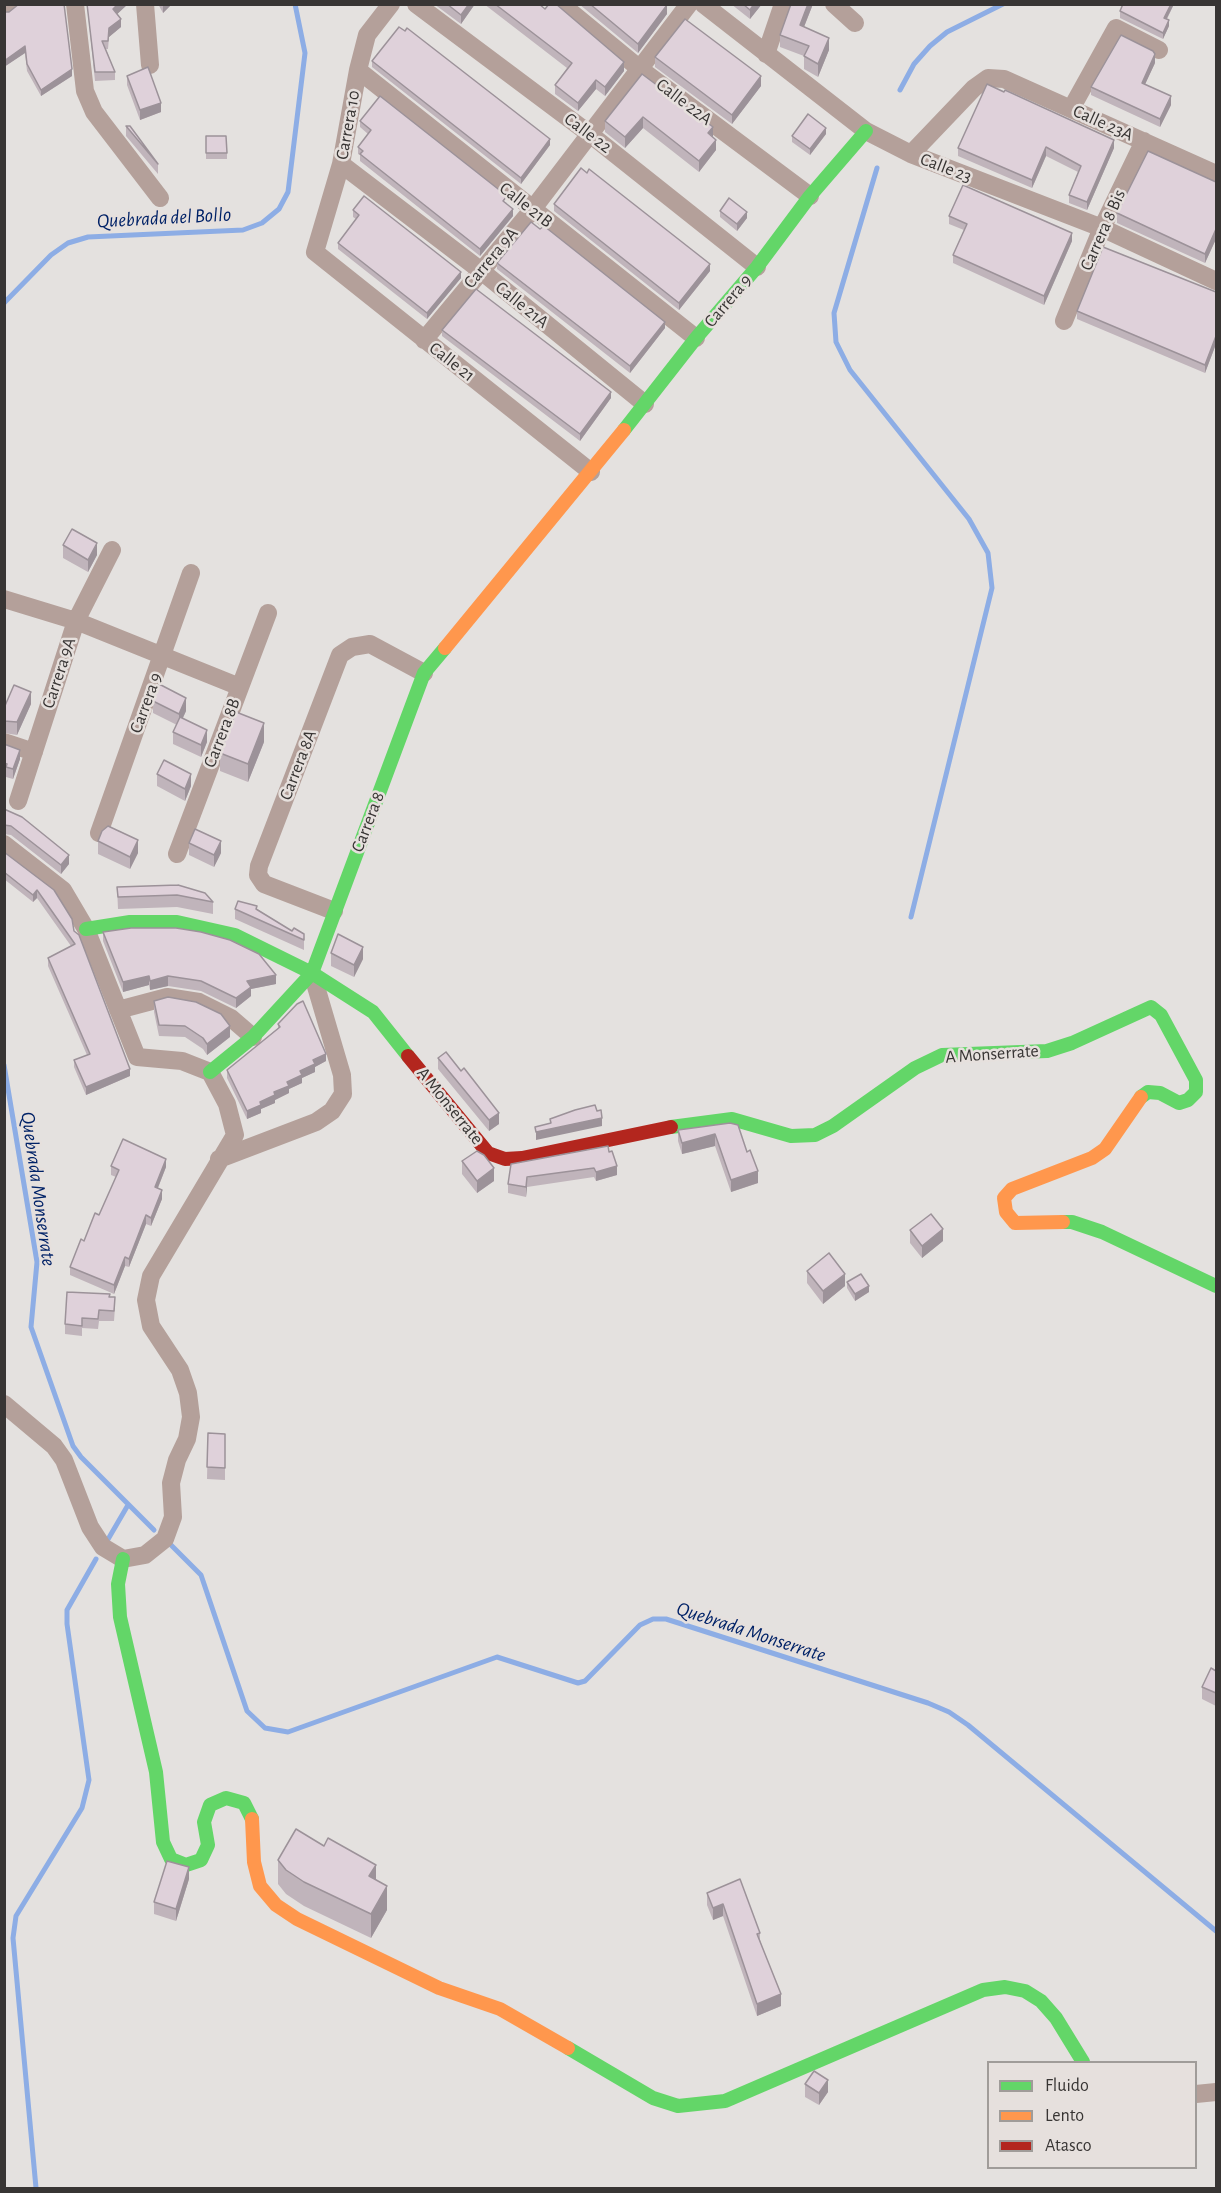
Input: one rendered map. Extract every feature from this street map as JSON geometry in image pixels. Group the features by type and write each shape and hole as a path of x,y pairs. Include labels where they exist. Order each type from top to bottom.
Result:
{"street":[{"path":"4,9 12,4"},
{"path":"75,4 85,91 94,112 160,198"},
{"path":"145,4 150,65"},
{"name":"Carrera 10","path":"315,252 341,164 358,70 367,35 391,4"},
{"name":"Calle 22","path":"416,4 591,135 757,267"},
{"name":"Calle 22A","path":"561,4 640,69 810,196"},
{"name":"Carrera 9A","path":"424,340 532,210 689,4"},
{"name":"Calle 23","path":"703,4 866,130 911,154 1102,228 1216,281"},
{"path":"766,54 783,4"},
{"path":"834,4 855,23"},
{"path":"1071,109 1116,28 1159,50"},
{"name":"Calle 21B","path":"358,70 696,338"},
{"name":"Calle 23A","path":"911,154 974,88 988,78 1004,80 1216,174"},
{"name":"Carrera 9","path":"591,472 696,338 757,267 810,196 866,130"},
{"name":"Carrera 8 Bis","path":"1064,321 1102,228 1144,141"},
{"name":"Calle 21A","path":"341,164 480,270 645,404"},
{"name":"Calle 21","path":"315,252 591,472"},
{"name":"Carrera 8","path":"312,973 424,673 591,472"},
{"name":"Carrera 9A","path":"18,801 76,621 112,550"},
{"name":"Carrera 9","path":"99,833 163,658 191,573"},
{"path":"4,599 76,621 163,658 240,687"},
{"name":"Carrera 8B","path":"177,854 268,613"},
{"name":"Carrera 8A","path":"334,911 264,884 258,875 340,655 352,647 370,644 424,673"},
{"path":"4,742 34,752"},
{"path":"4,844 63,890 86,929 137,1057 182,1061 210,1072 227,1104 235,1135 151,1276 146,1300 151,1326 180,1370 188,1393 191,1417 187,1439 177,1460 171,1483 173,1517 165,1539 145,1555 123,1559 103,1547 90,1527 64,1460 54,1446 4,1404"},
{"path":"86,929 130,922 177,922 204,927 235,935 312,973 342,1075 343,1094 332,1111 316,1122 219,1159"},
{"path":"210,1072 253,1037 312,973"},
{"name":"A Monserrate","path":"312,973 373,1012 488,1153 505,1159 522,1158 702,1121 732,1119 791,1136 815,1135 833,1126 915,1068 942,1056 1047,1051 1072,1043 1151,1007 1161,1015 1196,1080 1196,1092 1188,1100 1179,1103 1161,1093 1148,1092 1136,1101 1116,1136 1105,1149 1092,1158 1012,1189 1004,1198 1006,1212 1015,1223 1072,1221 1102,1232 1216,1286"},
{"path":"118,1010 167,996 199,1002 231,1018 253,1037"},
{"path":"123,1559 118,1584 120,1617 156,1772 163,1842 171,1859 186,1865 201,1860 208,1845 204,1822 210,1805 226,1798 244,1803 254,1822 254,1862 260,1886 276,1905 297,1919 439,1988 480,2000 500,2009 653,2098 678,2106 703,2106 725,2101 983,1990 1005,1987 1025,1991 1041,2001 1056,2018 1082,2061"},
{"path":"1197,2094 1216,2092"}],"building":[{"path":"19,4 64,4 72,69 41,90 27,64 25,46 4,61 4,12 9,12"},
{"path":"87,4 118,4 113,9 121,19 109,28 108,41 102,41 115,72 95,72"},
{"path":"447,4 469,4 461,15"},
{"path":"495,4 539,4 545,9 549,4 556,4 624,62 605,87 596,80 578,103 555,85 572,63"},
{"path":"590,4 666,4 667,5 638,44"},
{"path":"743,4 754,4 750,10"},
{"path":"791,4 808,4 800,25 829,38 818,64 804,56 809,46 780,35"},
{"path":"1123,4 1171,4 1164,18 1169,20 1163,33 1120,11"},
{"path":"685,19 761,76 732,115 655,57"},
{"path":"399,27 405,31 407,28 550,139 521,178 372,61"},
{"path":"1121,35 1155,54 1142,83 1171,96 1160,119 1091,87"},
{"path":"148,67 161,103 140,110 127,76"},
{"path":"642,74 713,127 708,133 716,140 699,161 643,117 625,137 605,121"},
{"path":"987,84 1114,140 1087,202 1069,195 1081,166 1046,147 1032,180 958,148"},
{"path":"380,96 507,196 503,201 513,209 480,249 360,154 363,151 358,147 371,130 360,121"},
{"path":"808,114 826,128 810,149 792,136"},
{"path":"126,126 130,126 158,164"},
{"path":"206,136 226,136 227,153 206,153"},
{"path":"1148,151 1216,182 1216,229 1205,254 1117,213"},
{"path":"581,168 587,173 589,169 710,264 679,303 554,204"},
{"path":"963,185 1072,233 1044,296 953,255 967,224 949,216"},
{"path":"364,196 461,272 427,313 338,243 359,215 353,210"},
{"path":"729,198 747,212 737,224 720,211"},
{"path":"531,222 540,229 544,226 665,322 630,366 497,263"},
{"path":"1103,247 1216,292 1216,336 1205,365 1077,311"},
{"path":"476,289 611,392 580,434 442,330"},
{"path":"72,529 97,543 88,560 63,545"},
{"path":"159,684 186,698 179,714 153,701"},
{"path":"14,685 31,692 17,722 4,721 4,708"},
{"path":"236,712 264,723 248,764 220,753"},
{"path":"180,717 207,730 201,745 173,732"},
{"path":"4,744 20,750 13,769 6,767 7,764 4,763"},
{"path":"164,760 191,774 185,789 157,774"},
{"path":"4,809 22,817 69,855 61,865 11,826 4,825"},
{"path":"108,826 138,840 130,857 98,841 102,831"},
{"path":"195,829 221,841 214,855 189,843"},
{"path":"4,852 54,890 72,919 74,931 79,935 130,1069 86,1087 74,1060 90,1054 48,958 75,944 37,890 33,895 4,872"},
{"path":"178,885 205,893 213,902 177,895 118,897 117,887"},
{"path":"238,901 257,906 256,909 292,931 294,928 304,934 304,940 235,909"},
{"path":"131,928 176,928 230,940 259,954 276,975 247,981 251,987 236,998 201,981 168,976 150,981 149,976 123,982 103,932"},
{"path":"338,934 363,947 354,965 331,953"},
{"path":"168,997 196,1002 221,1014 230,1026 207,1044 203,1038 185,1026 159,1025 154,1001"},
{"path":"303,1001 326,1054 313,1060 315,1064 300,1071 302,1075 287,1082 289,1086 274,1092 275,1095 260,1102 261,1105 247,1111 227,1070 280,1027 278,1024 297,1004"},
{"path":"446,1052 461,1071 464,1068 499,1113 489,1120 438,1058"},
{"path":"595,1105 597,1111 601,1110 602,1118 536,1132 535,1127 551,1123 550,1119"},
{"path":"730,1123 738,1125 747,1152 750,1150 758,1171 731,1180 715,1134 682,1143 678,1130"},
{"path":"123,1139 166,1159 155,1187 162,1190 151,1218 146,1215 129,1259 125,1257 114,1285 70,1267 81,1239 84,1241 95,1213 99,1215 119,1170 111,1166"},
{"path":"608,1146 617,1166 596,1172 594,1168 527,1177 526,1187 508,1184 511,1164"},
{"path":"477,1151 484,1155 494,1168 477,1181 462,1161"},
{"path":"931,1214 943,1229 922,1246 910,1230"},
{"path":"829,1253 845,1274 823,1291 807,1271"},
{"path":"861,1274 869,1286 855,1294 847,1282"},
{"path":"67,1292 110,1294 109,1297 115,1297 114,1311 99,1310 98,1319 82,1318 82,1326 65,1324"},
{"path":"208,1433 225,1434 225,1468 207,1467"},
{"path":"1211,1668 1216,1671 1216,1693 1202,1687"},
{"path":"296,1829 324,1846 328,1838 376,1865 369,1876 387,1886 371,1914 304,1882 286,1870 278,1860"},
{"path":"167,1861 189,1867 176,1909 154,1902"},
{"path":"740,1879 760,1933 757,1934 781,1994 757,2004 723,1904 713,1908 707,1893"},
{"path":"814,2071 828,2080 819,2093 805,2084"}],"waterway":[{"name":"Quebrada del Bollo","path":"4,303 51,255 68,243 88,237 243,230 262,223 279,209 288,192 305,53 295,4"},
{"path":"900,90 914,64 930,46 947,32 1003,4"},
{"path":"877,168 834,313 836,342 850,370 969,519 988,553 992,588 911,917"},
{"name":"Quebrada Monserrate","path":"4,1065 37,1262 31,1327 73,1446 81,1457 154,1530"},
{"path":"107,1541 128,1505"},
{"name":"Quebrada Monserrate","path":"171,1545 201,1575 247,1711 265,1728 288,1732 497,1657 578,1683 585,1681 640,1625 653,1619 666,1619 928,1703 949,1712 968,1725 1216,1931"},
{"path":"36,2188 13,1938 16,1916 82,1808 89,1780 67,1610 96,1559"}],"traffic: fast":[{"path":"624,430 696,338 757,267 810,196 866,131"},
{"path":"210,1072 253,1037 312,973 424,673 445,648"},
{"path":"86,929 130,922 177,922 235,935 312,973 373,1012 408,1056"},
{"path":"671,1127 732,1119 791,1136 815,1135 833,1126 915,1068 942,1055 1047,1051 1072,1043 1151,1007 1161,1015 1196,1080 1196,1092 1188,1100 1179,1103 1160,1093 1148,1092 1141,1097"},
{"path":"1063,1222 1072,1222 1102,1232 1216,1286"},
{"path":"123,1559 118,1584 120,1617 156,1772 163,1842 171,1859 186,1865 201,1860 208,1845 204,1822 210,1805 226,1798 244,1803 252,1819"},
{"path":"568,2048 653,2098 678,2106 725,2101 983,1990 1005,1987 1025,1991 1041,2001 1056,2018 1082,2061"}],"traffic: slow":[{"path":"445,648 624,430"},
{"path":"1063,1222 1015,1223 1006,1212 1004,1198 1012,1189 1092,1158 1105,1149 1141,1097"},
{"path":"252,1819 254,1862 260,1886 276,1905 297,1919 439,1988 500,2009 568,2048"}],"traffic: jam":[{"path":"408,1056 488,1153 505,1159 522,1158 671,1127"}]}
